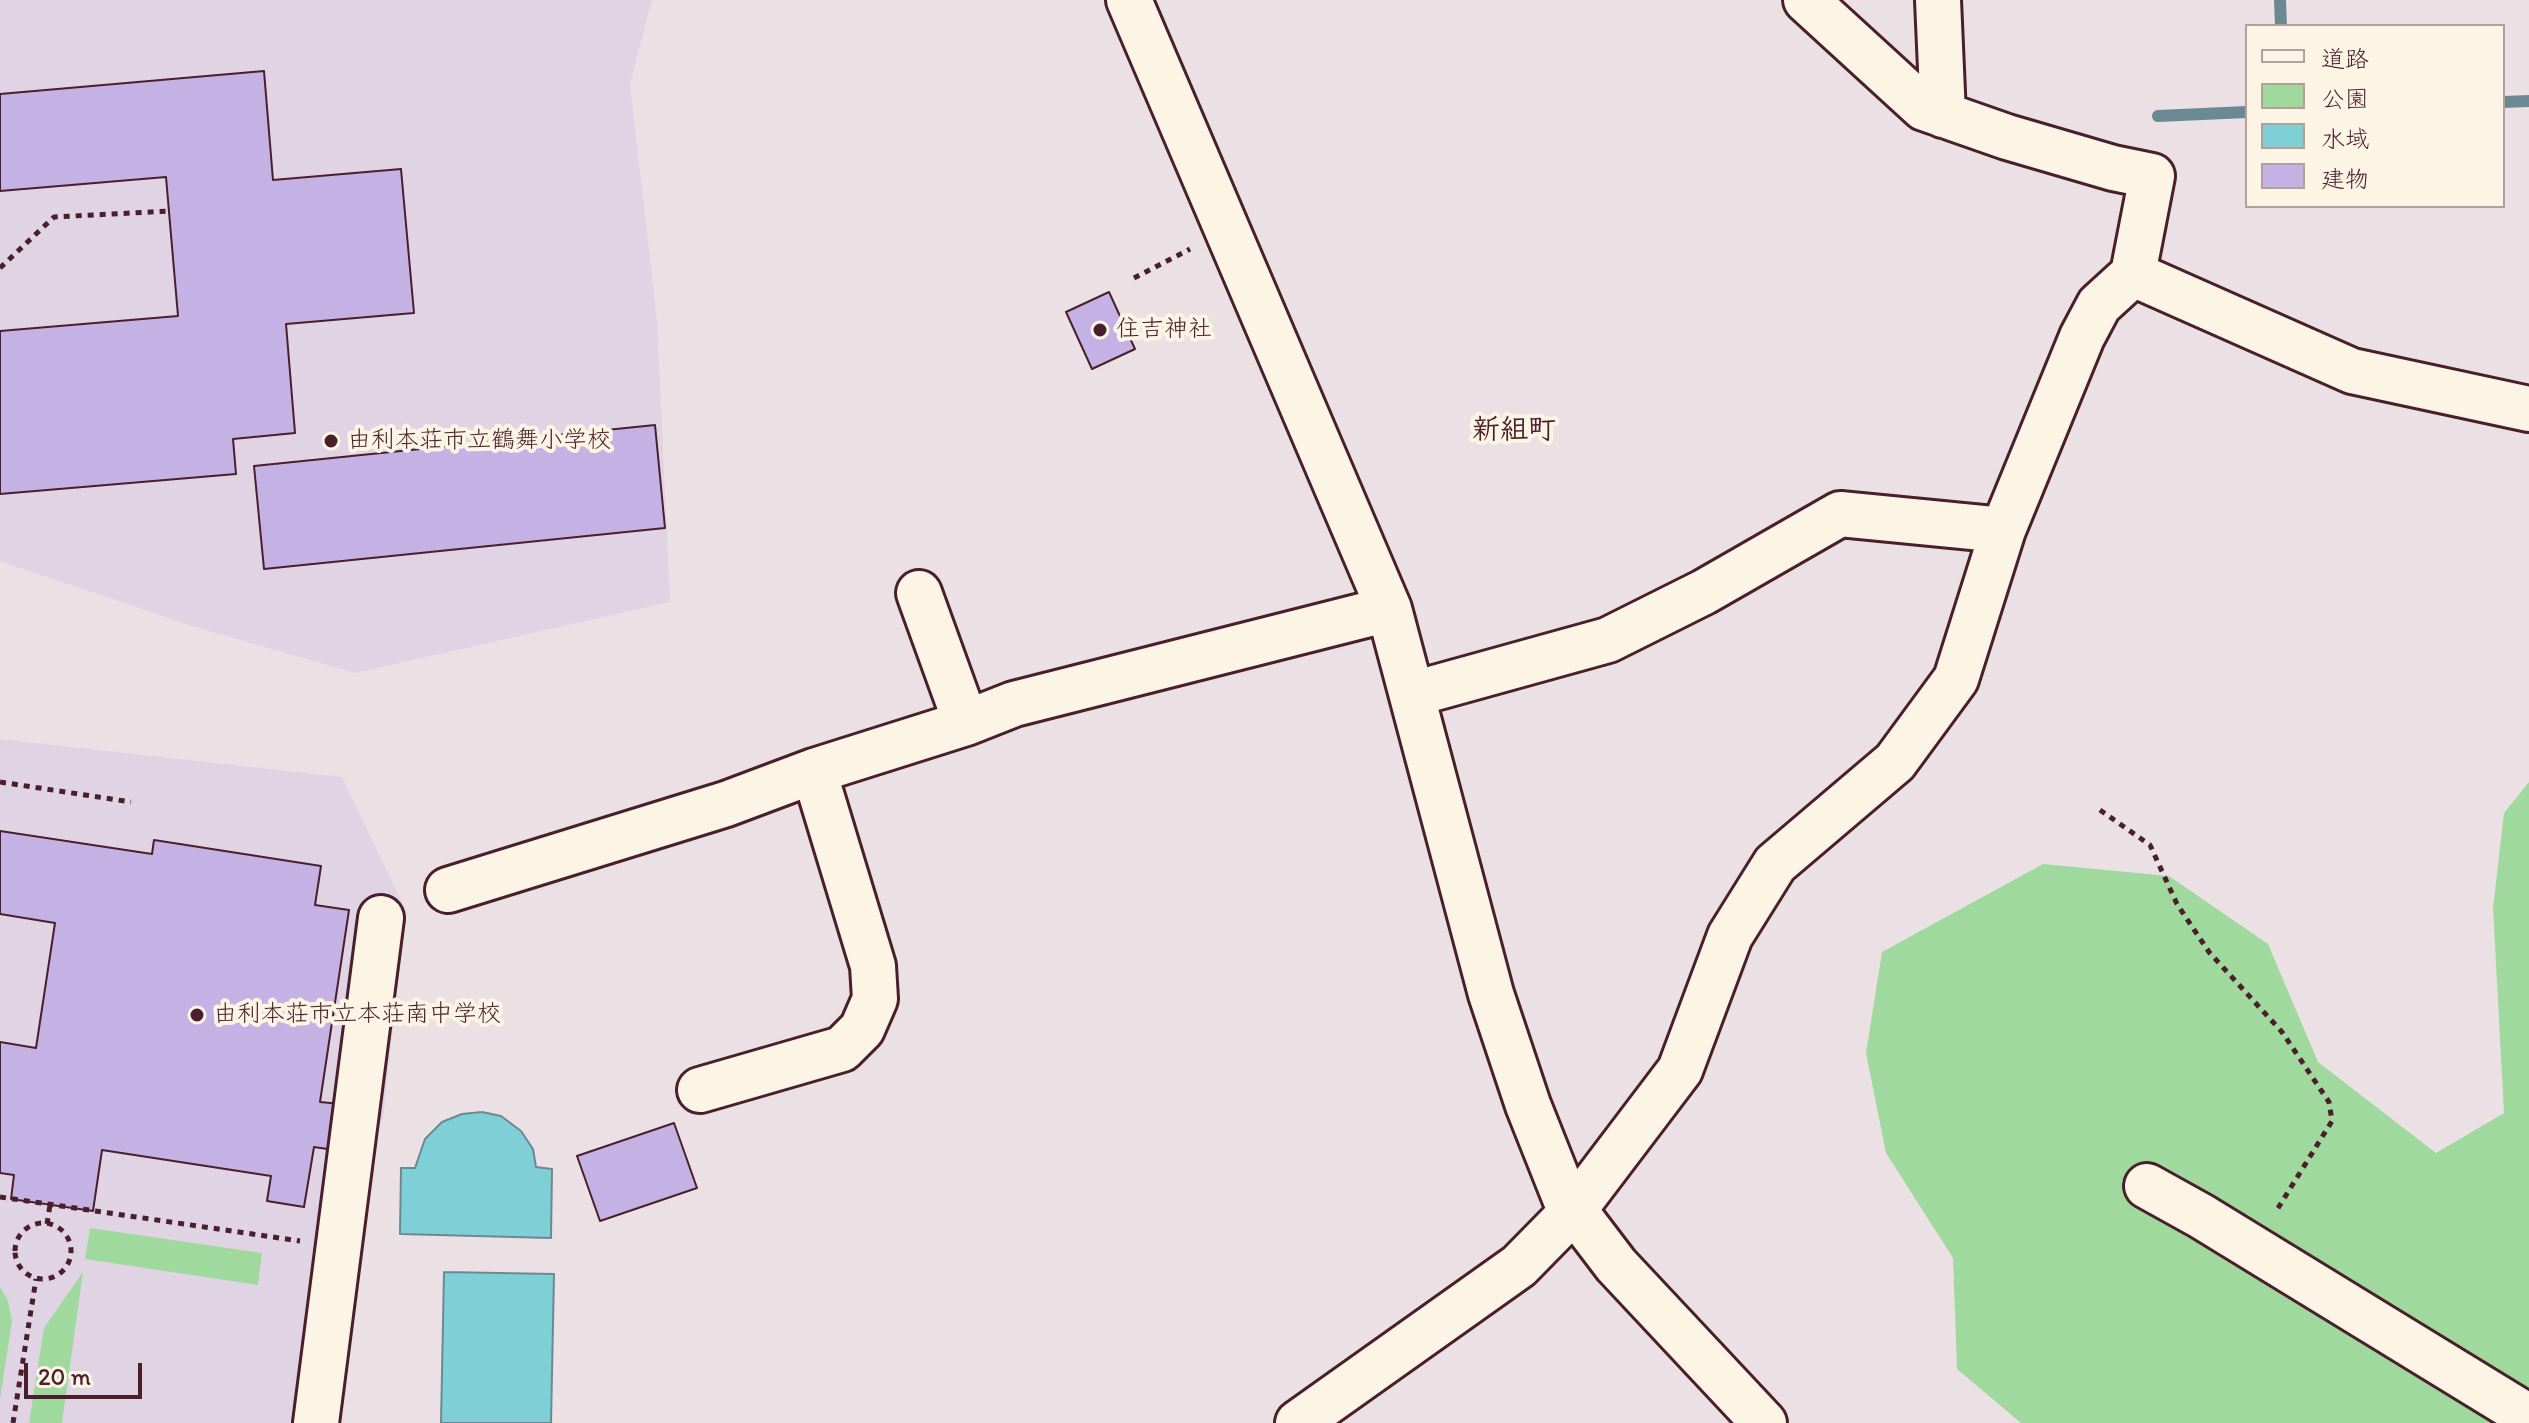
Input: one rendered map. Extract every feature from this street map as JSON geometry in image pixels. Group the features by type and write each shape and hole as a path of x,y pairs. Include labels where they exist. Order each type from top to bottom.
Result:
{"street":[{"path":"1129,0 1389,609 1491,994 1528,1105 1565,1198 1616,1265 1764,1423"},
{"path":"1298,1423 1519,1266 1573,1211 1680,1070 1730,936 1775,864 1895,762 1956,679 2003,530 2082,337 2099,305 2133,274 2152,176 2113,168 2007,137 1924,108 1806,0"},
{"path":"1938,0 1943,115"},
{"path":"2133,274 2352,371 2529,409"},
{"path":"1413,694 1608,640 1704,592 1840,514 2003,530"},
{"path":"919,593 966,723"},
{"path":"448,890 726,804 1014,704 1389,609"},
{"path":"700,1090 842,1049 862,1029 875,999 873,966 814,771"},
{"path":"316,1423 381,918"},
{"path":"2147,1186 2529,1417"}],"path":[{"path":"0,268 54,217 170,211"},
{"path":"1134,278 1226,230"},
{"path":"0,782 131,802"},
{"path":"2100,810 2150,845 2177,904 2209,952 2282,1032 2329,1102 2332,1121 2254,1248"},
{"path":"0,1197 339,1247"},
{"path":"47,1224 50,1204"},
{"path":"47,1224 55,1226 68,1239 70,1257 62,1272 45,1280 36,1279 20,1269 14,1251 16,1242 28,1227 47,1224"},
{"path":"13,1423 36,1279"}],"shaded area":[{"name":"由利本荘市立鶴舞小学校","path":"0,0 652,0 630,84 657,321 670,602 355,673 192,626 0,561"},
{"name":"由利本荘市立本荘南中学校","path":"0,739 342,777 406,911 383,1118 336,1221 304,1423 0,1423"}],"green space":[{"path":"2529,782 2529,1423 2021,1423 1957,1369 1953,1258 1886,1153 1866,1053 1882,952 2043,864 2169,876 2268,944 2318,1062 2436,1153 2504,1113 2493,908 2504,813"},
{"path":"90,1228 262,1253 258,1285 85,1259"},
{"path":"83,1272 62,1423 29,1423 44,1328"},
{"path":"0,1287 8,1301 12,1321 0,1399"}],"water":[{"path":"482,1112 501,1116 521,1131 533,1149 536,1167 552,1169 551,1238 400,1234 401,1168 415,1168 425,1139 442,1122 462,1114"},
{"path":"444,1272 554,1274 551,1423 441,1423"}],"building":[{"path":"264,71 273,180 401,169 414,313 286,324 295,433 233,439 236,474 0,494 0,331 178,316 166,177 0,191 0,94"},
{"name":"住吉神社","path":"1109,292 1135,349 1092,369 1066,312"},
{"path":"655,425 665,528 264,569 254,466"},
{"path":"0,831 152,854 154,840 321,866 315,905 349,910 320,1102 341,1104 334,1150 314,1147 304,1207 267,1201 271,1176 102,1150 93,1211 11,1199 14,1175 0,1173 0,1042 36,1048 55,923 0,914"},
{"path":"674,1123 697,1188 600,1221 577,1156"}],"waterway":[{"path":"2280,0 2281,24"},
{"path":"2505,102 2529,101"},
{"path":"2158,116 2245,112"}],"place":[{"name":"住吉神社","path":"1100,330"},
{"name":"由利本荘市立鶴舞小学校","path":"331,441"},
{"name":"由利本荘市立本荘南中学校","path":"197,1015"}],"district":[{"name":"新組町","path":"1514,431"}]}
